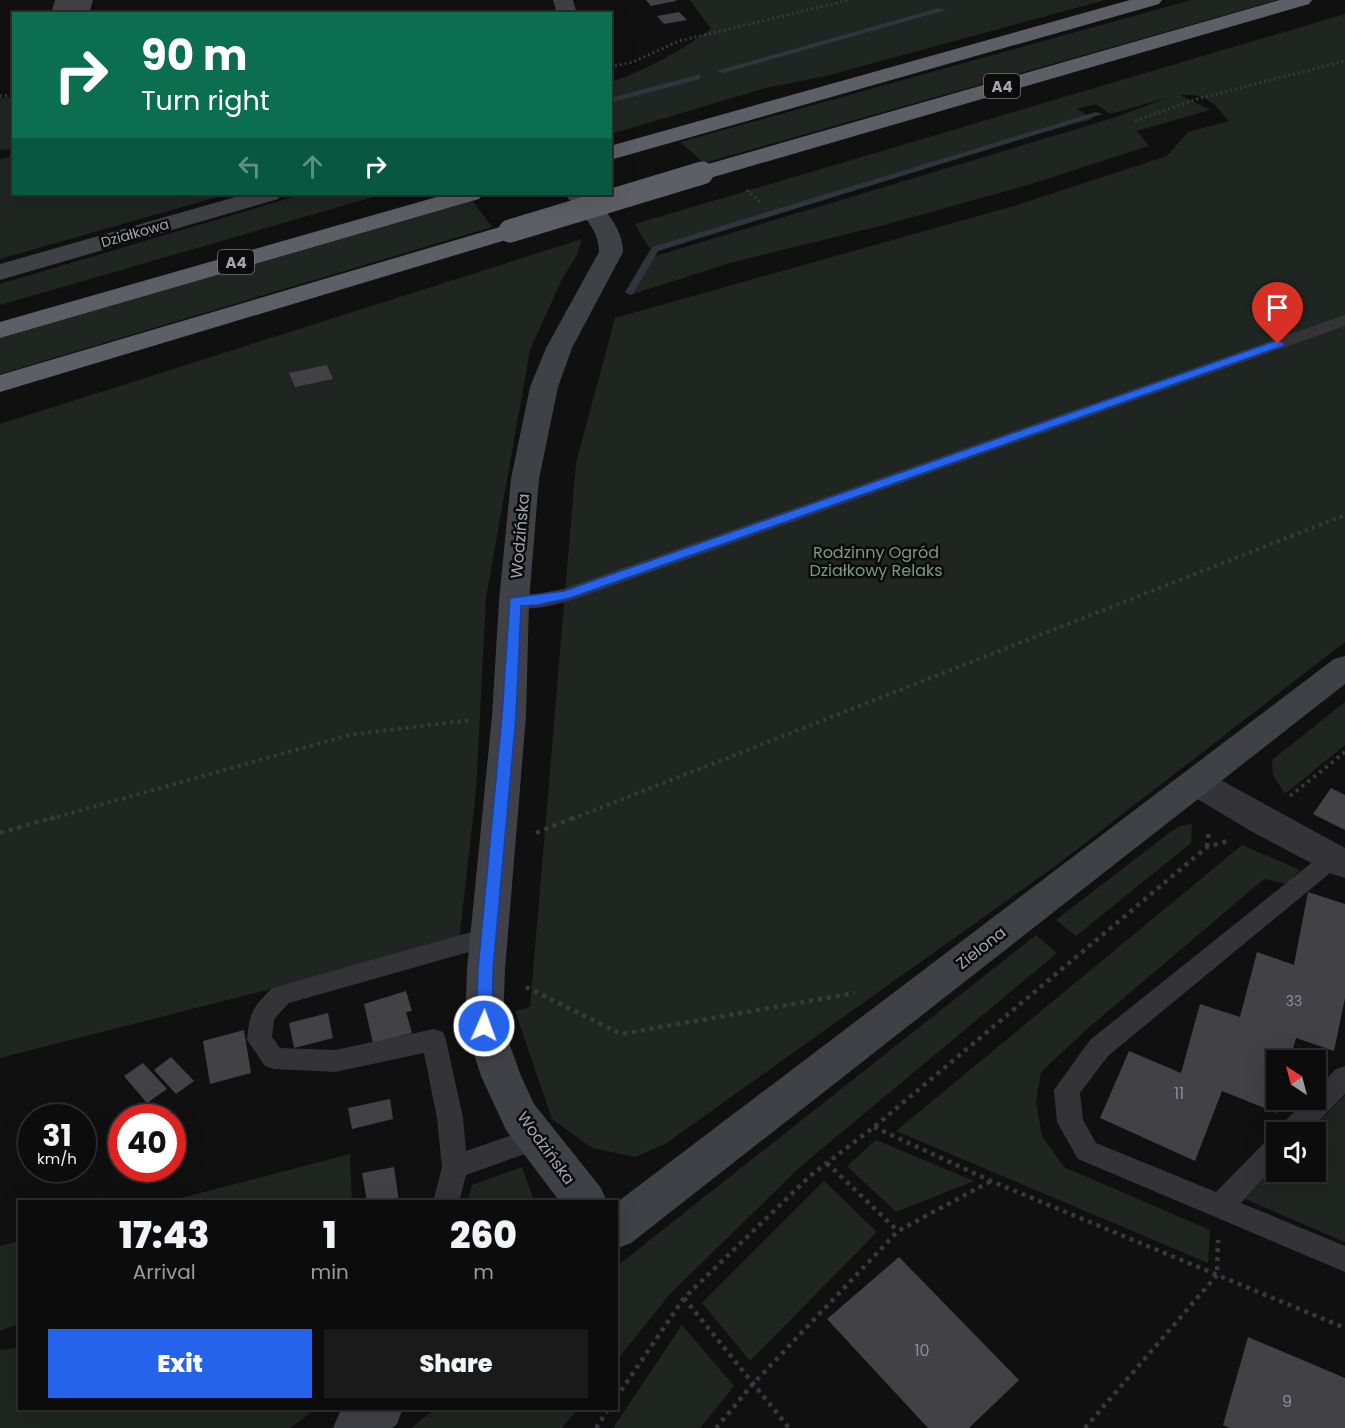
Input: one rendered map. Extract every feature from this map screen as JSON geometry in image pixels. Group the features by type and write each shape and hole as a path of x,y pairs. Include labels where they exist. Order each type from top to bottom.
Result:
{"highway":[{"path":"612,152 1152,0"},
{"name":"A4","path":"0,384 702,174 1302,0"},
{"name":"A4","path":"0,330 468,195"}],"street":[{"name":"Działkowa","path":"0,272 267,195"},
{"name":"Wodzińska","path":"578,195 607,230 612,240 611,252 559,348 544,387 525,479 514,601 509,716 489,937 484,1026 510,1097 535,1139 584,1200"},
{"name":"Zielona","path":"618,1227 1345,667"},
{"path":"1196,782 1261,820 1339,861"},
{"path":"356,1428 378,1410"}],"lane":[{"path":"514,601 537,601 566,595 1345,320"},
{"path":"1339,861 1099,1048 1067,1090 1070,1122 1087,1151 1345,1259"},
{"path":"447,1200 455,1167 450,1118 434,1040 335,1061 274,1058 259,1040 262,1015 281,995 489,937"},
{"path":"1301,1122 1345,1077"},
{"path":"455,1167 535,1139"},
{"path":"1220,1206 1266,1158"}],"path":[{"path":"612,67 633,62 679,41 849,0"},
{"path":"1135,121 1197,99 1345,62"},
{"path":"742,185 762,203"},
{"path":"497,849 521,837 544,830 1345,515"},
{"path":"0,833 350,735 509,716"},
{"path":"1283,803 1345,752"},
{"path":"618,1395 684,1298 810,1176 874,1127 1207,847"},
{"path":"523,985 621,1034 852,995 861,988"},
{"path":"874,1127 991,1181 1345,1328"},
{"path":"827,1163 898,1231"},
{"path":"716,1428 752,1384 898,1231 991,1181"},
{"path":"1085,1428 1217,1275 1220,1206"},
{"path":"684,1298 789,1428"},
{"path":"596,1428 608,1410"}],"green space":[{"path":"690,0 1105,0 826,76 766,88 612,134 612,82 663,59 711,29"},
{"path":"1191,0 1277,0 704,163 680,142"},
{"name":"Rodzinny Ogród Działkowy Relaks","path":"1345,14 1345,642 1054,867 665,1144 635,1157 592,1148 552,1119 515,1011 530,1007 576,463 615,318 1017,205 1167,156 1188,132 1229,121 1208,100 1197,96 1180,95 1210,110 1137,131 1149,146 1031,184 888,224 730,263 633,294 652,257 1113,118 1167,98 1110,114 1096,104 1077,109 1093,119 982,149 649,248 635,224"},
{"path":"12,97 12,149 0,150 0,98"},
{"path":"12,156 12,195 224,195 0,259 0,159"},
{"path":"300,195 381,195 0,305 0,284"},
{"path":"473,201 492,227 0,374 0,338"},
{"path":"582,239 577,255 562,279 530,350 486,598 476,791 459,941 0,1058 0,424"},
{"path":"1345,702 1345,745 1285,794 1273,775 1272,760"},
{"path":"1192,824 1191,843 1076,936 1056,920 1169,833 1180,826"},
{"path":"1242,845 1300,870 1287,884 1264,879 1086,1030 1041,1072 1036,1102 1042,1136 1064,1167 1210,1230 1208,1263 896,1131"},
{"path":"1036,935 1057,953 800,1167 671,1293 618,1359 618,1265"},
{"path":"1345,1095 1345,1242 1245,1199 1266,1177 1266,1182 1326,1182 1326,1122 1319,1122"},
{"path":"876,1140 974,1181 896,1212 847,1166"},
{"path":"350,1154 352,1200 173,1200"},
{"path":"522,1167 534,1200 467,1200 472,1185"},
{"path":"824,1181 877,1232 750,1361 702,1303"},
{"path":"18,1241 18,1324 0,1331 0,1246"},
{"path":"682,1325 734,1386 700,1428 613,1428"},
{"path":"18,1347 18,1410 315,1410 290,1428 0,1428 0,1350"},
{"path":"434,1410 577,1410 562,1428 411,1428"}],"building":[{"path":"55,0 93,0 90,12 52,12"},
{"path":"646,0 676,0 676,1 651,6"},
{"path":"679,12 687,20 664,24 657,16"},
{"path":"327,365 333,379 295,387 289,373"},
{"path":"1331,788 1345,795 1345,830 1313,814"},
{"path":"1308,892 1345,904 1345,998 1334,1051 1296,1038 1293,1050 1266,1050 1266,1109 1222,1091 1195,1161 1100,1118 1129,1051 1181,1073 1200,1004 1240,1017 1257,952 1294,965"},
{"path":"406,991 412,1011 406,1012 412,1033 373,1043 364,1004"},
{"path":"328,1013 333,1038 294,1048 289,1023"},
{"path":"244,1030 251,1073 210,1084 203,1041"},
{"path":"171,1057 194,1081 176,1094 154,1070"},
{"path":"143,1063 167,1089 147,1103 124,1076"},
{"path":"390,1099 393,1119 352,1129 348,1108"},
{"path":"394,1167 399,1200 367,1200 362,1173"},
{"path":"899,1257 1019,1380 969,1428 928,1428 827,1319"},
{"path":"1248,1337 1345,1378 1345,1428 1230,1428 1223,1425"}],"waterway":[{"path":"720,71 942,10"},
{"path":"612,100 697,77"},
{"path":"630,292 655,249 1099,114"}],"route":[{"path":"484,1026 486,969 509,716 514,601 537,601 566,595 1278,344"}]}
